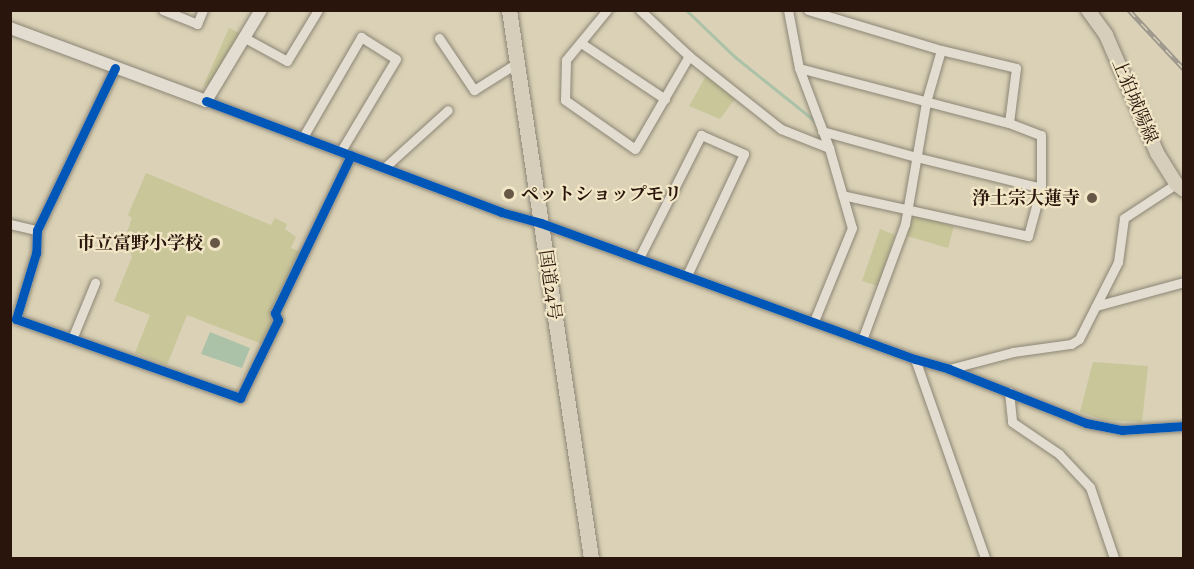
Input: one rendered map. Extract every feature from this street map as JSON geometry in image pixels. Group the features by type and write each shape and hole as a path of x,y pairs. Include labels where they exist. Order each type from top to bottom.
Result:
{"highway":[{"name":"国道24号","path":"509,10 591,558"}],"main road":[{"path":"10,28 206,101 261,10"},
{"name":"上狛城陽線","path":"1088,10 1106,35 1157,153 1180,187"}],"street":[{"path":"163,10 197,24 203,10"},
{"path":"245,38 287,61 318,10"},
{"path":"607,10 566,60 565,100 635,149 690,56"},
{"path":"639,10 690,56 781,129 829,148"},
{"path":"788,10 799,68 829,148 852,228 814,321"},
{"path":"808,10 941,50 1016,68 1009,123"},
{"path":"303,137 361,38 396,59 340,151"},
{"path":"439,38 474,90 517,63"},
{"path":"581,43 664,99"},
{"path":"862,340 900,244 926,102 941,50"},
{"path":"115,68 37,230 36,253 16,319 240,398 278,320 275,313 351,155"},
{"path":"799,68 1009,123 1041,135 1041,188 1028,236 842,195"},
{"path":"206,101 501,213 541,223 915,359 949,369 1086,423 1122,430 1184,426"},
{"path":"384,168 448,110"},
{"path":"822,131 916,158 1041,188"},
{"path":"639,258 701,135 744,154 687,275"},
{"path":"949,369 1013,352 1071,344 1079,339 1118,262 1124,218 1180,187"},
{"path":"10,224 37,230"},
{"path":"1096,306 1184,282"},
{"path":"72,339 95,283"},
{"path":"915,359 985,558"},
{"path":"1010,392 1012,422 1059,454 1090,487 1113,558"}],"shaded area":[{"path":"229,28 241,34 214,80 203,87"},
{"path":"706,76 735,99 720,119 689,106"},
{"path":"146,173 271,225 275,218 287,224 285,229 296,237 291,248 301,252 270,312 272,326 262,344 187,315 167,365 135,353 150,315 114,301 132,257 126,235 132,218 128,215"},
{"path":"919,216 954,226 948,248 907,236 912,218"},
{"path":"880,229 895,235 878,286 862,281"},
{"path":"210,332 250,348 242,368 201,354"},
{"path":"1093,362 1148,366 1142,422 1104,420 1080,412"}],"waterway":[{"path":"686,10 735,57 816,122"}],"railway":[{"path":"1129,10 1184,69"}],"cycle path":[{"path":"115,68 37,230 36,253 16,319 240,398 278,320 275,313 351,155"},
{"path":"206,101 501,212 541,223 915,359 949,369 1086,423 1122,430 1184,426"}],"place":[{"name":"ペットショップモリ","path":"509,194"},
{"name":"浄土宗大蓮寺","path":"1092,198"},
{"name":"市立富野小学校","path":"215,243"}]}
